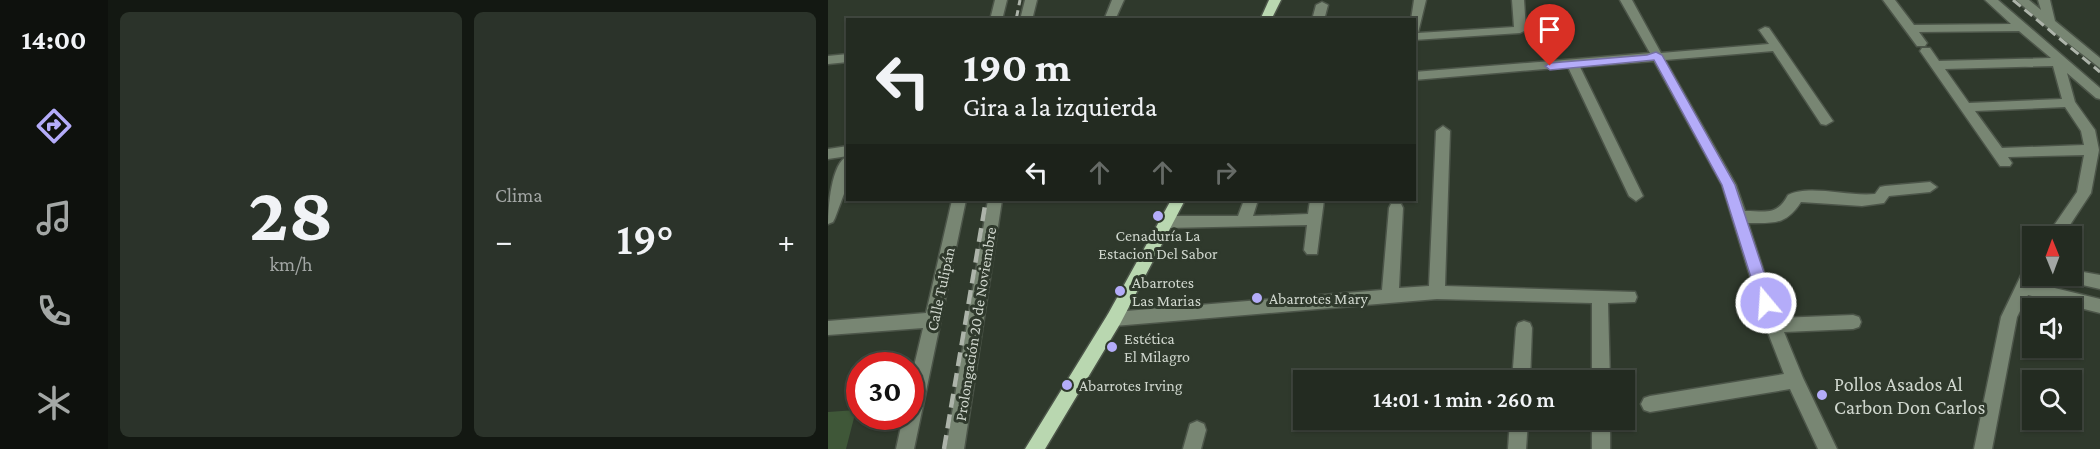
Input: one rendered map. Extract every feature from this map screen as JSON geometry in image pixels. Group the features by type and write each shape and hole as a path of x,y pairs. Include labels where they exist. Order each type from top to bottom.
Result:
{"main road":[{"path":"1266,18 1275,0"},
{"path":"1034,449 1114,319 1178,201"}],"street":[{"path":"996,18 1001,0"},
{"path":"1026,18 1031,0"},
{"path":"1110,18 1118,0"},
{"path":"1416,21 1420,0"},
{"path":"1416,37 1520,30 1518,0"},
{"path":"1626,0 1729,185 1773,325 1795,380 1828,449"},
{"path":"1889,0 2002,158 2092,150"},
{"path":"1991,0 2100,95"},
{"path":"2022,0 2100,64"},
{"path":"2044,0 2050,24"},
{"path":"1319,18 1322,5"},
{"path":"1911,29 2022,27"},
{"path":"1765,30 1826,121"},
{"path":"1416,76 1777,47"},
{"path":"828,60 846,58"},
{"path":"1936,65 2058,60"},
{"path":"2058,60 2069,103 2088,130 2092,150 2084,193 2062,226"},
{"path":"1573,65 1636,196"},
{"path":"1965,107 2069,103"},
{"path":"1437,292 1443,131"},
{"path":"828,154 846,151"},
{"path":"828,218 846,167"},
{"path":"1739,217 1777,217 1790,208 1793,199 1799,196 1862,201 1879,199 1885,191 1930,187"},
{"name":"Calle Tulipán","path":"905,449 959,201"},
{"name":"Prolongación 20 de Noviembre","path":"955,449 995,201"},
{"path":"1244,222 1251,201"},
{"path":"1312,250 1315,226 1313,219 1317,201"},
{"path":"1390,295 1396,208"},
{"path":"1167,222 1313,219"},
{"path":"2082,278 2100,282"},
{"path":"1983,449 2009,317 2024,287 2100,306"},
{"path":"1114,319 1437,292 1629,297"},
{"path":"1600,297 1600,370"},
{"path":"828,328 934,320"},
{"path":"1773,325 1853,322"},
{"path":"1522,370 1524,328"},
{"path":"1650,404 1795,380"},
{"path":"1192,449 1197,430"},
{"path":"1518,449 1519,430"},
{"path":"1601,430 1601,449"}],"green space":[{"path":"846,411 846,430 851,430 846,449 828,449 828,412"}],"railway":[{"path":"1016,18 1020,0"},
{"path":"2013,0 2100,72"},
{"path":"944,449 986,201"}],"place":[{"name":"Cenaduría La Estacion Del Sabor","path":"1158,216"},
{"name":"Abarrotes Las Marias","path":"1120,291"},
{"name":"Abarrotes Mary","path":"1257,298"},
{"name":"Estética El Milagro","path":"1112,347"},
{"name":"Abarrotes Irving","path":"1067,385"},
{"name":"Pollos Asados Al Carbon Don Carlos","path":"1822,395"}],"route":[{"path":"1550,66 1648,58 1656,55 1729,185 1766,303"}]}
